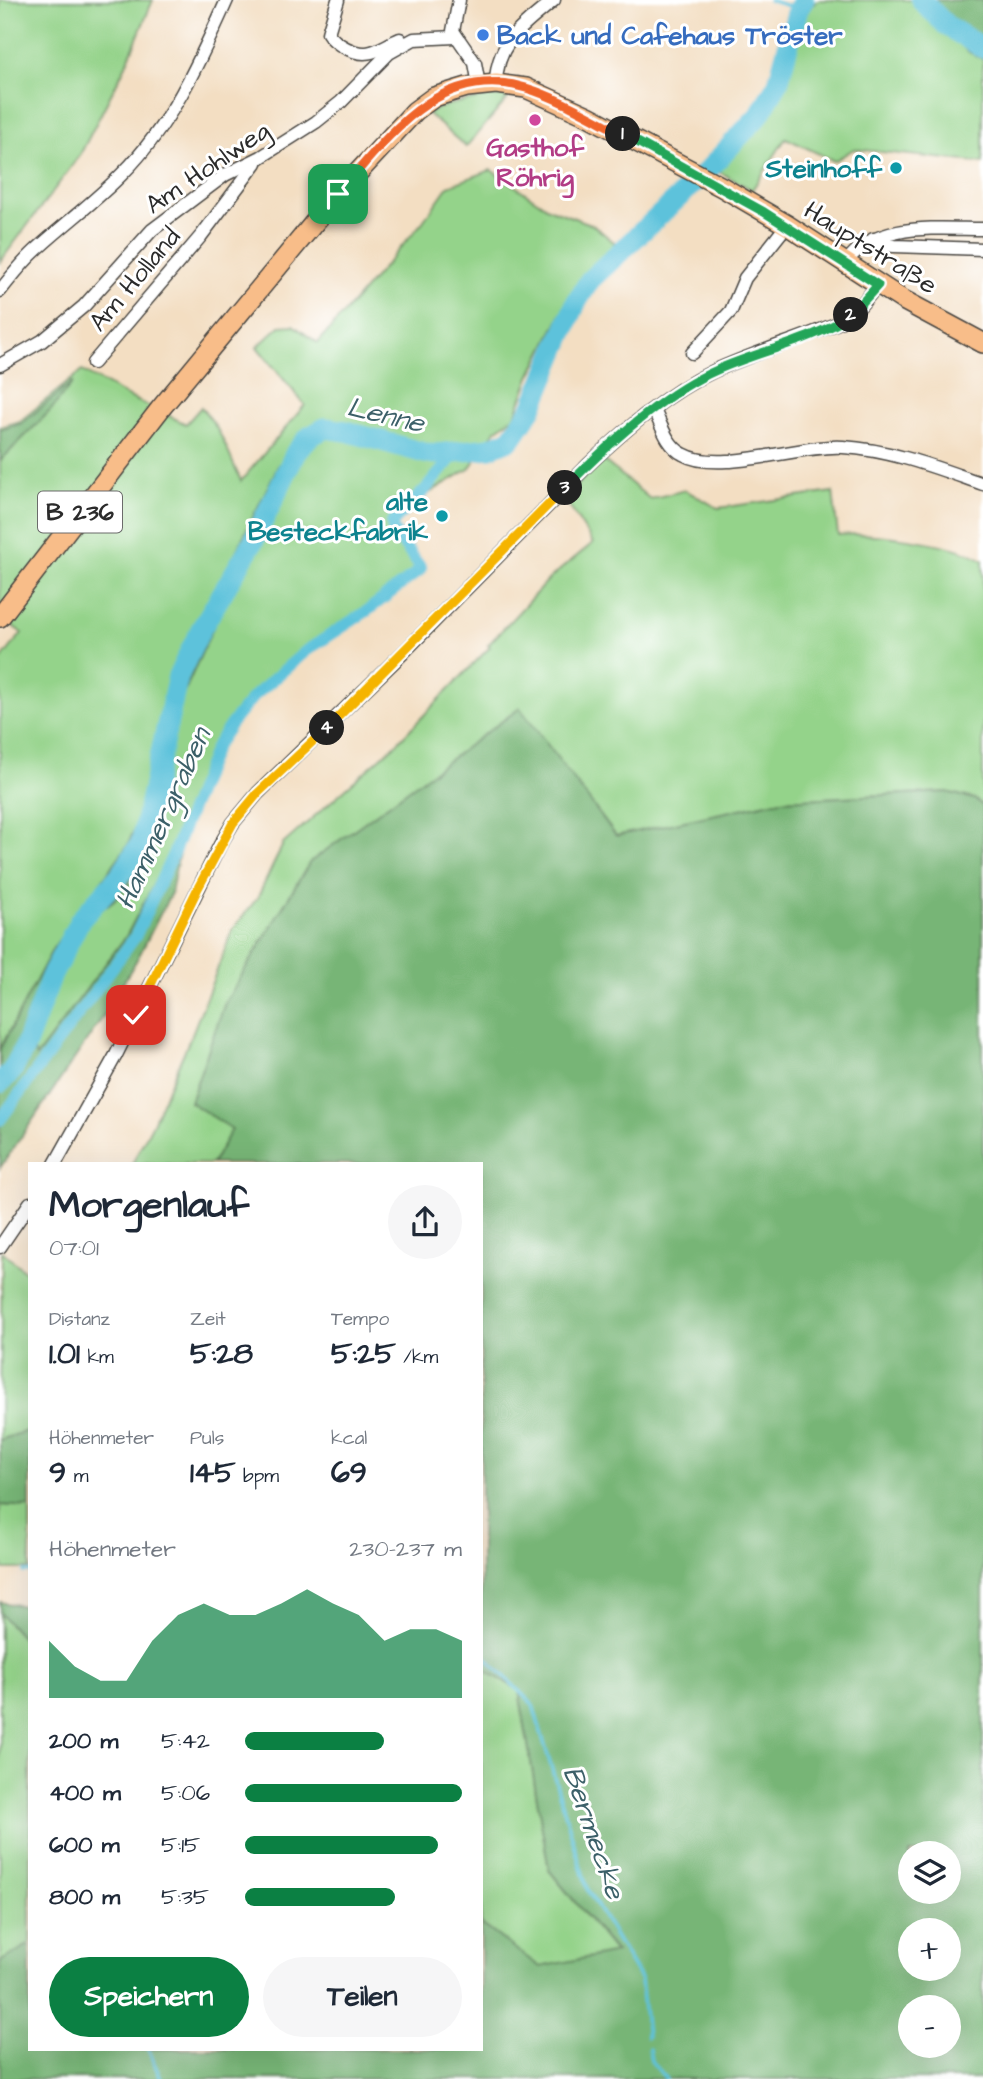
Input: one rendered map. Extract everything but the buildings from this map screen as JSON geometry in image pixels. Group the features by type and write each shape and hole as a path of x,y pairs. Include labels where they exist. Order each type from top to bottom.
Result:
{"main road":[{"name":"Hauptstraße","path":"0,617 143,431 338,194 407,118 434,97 487,84 513,85 540,94 722,187 787,225 878,285 983,343"}],"street":[{"path":"0,291 34,251 100,195 167,120 192,78 227,0"},
{"path":"338,0 328,33 338,44 355,52 368,54 404,37 414,39"},
{"path":"460,0 453,26 455,37 487,84"},
{"path":"487,84 503,50 524,25 554,0"},
{"name":"Am Hohlweg","path":"0,365 42,341 84,306 152,230 225,175 261,158 316,122 341,102 389,53 414,39 455,37"},
{"name":"Am Holland","path":"93,363 201,236 261,158"},
{"path":"695,349 732,311 745,278 787,225"},
{"path":"845,264 862,244 873,239 905,231 983,229"},
{"path":"873,239 883,245 894,246 983,248"},
{"path":"56,1162 116,1055 220,845 246,806 403,653 588,465 654,410 680,390 714,371 840,322 855,312 878,285"},
{"path":"654,410 671,443 682,454 691,457 726,461 828,447 858,448 912,458 983,484"},
{"path":"0,1247 28,1206"}],"green space":[{"path":"0,0 153,0 126,65 80,155 0,262"},
{"path":"817,0 913,0 969,52 983,59 983,163 854,149 834,161 786,138 752,190 714,169 753,130 778,97 788,74 804,18"},
{"path":"913,0 983,0 983,59 969,52"},
{"path":"492,96 510,96 466,147 427,113 447,105"},
{"path":"491,170 548,208 593,225 615,243 561,314 530,377 515,416 496,430 469,469 408,506 393,520 393,530 421,568 367,611 306,651 253,697 231,724 215,748 184,827 127,935 36,1058 32,1045 81,926 126,890 144,851 181,699 217,618 265,531 234,556 209,599 172,683 147,799 128,845 54,947 0,1049 0,661 22,633 0,617 0,427 20,421 82,371 186,424 201,407 220,435 241,481 305,405 257,347 280,326 293,325 318,343 422,223 448,186"},
{"path":"73,382 50,411 0,461 0,430 22,423"},
{"path":"602,459 650,499 685,490 718,508 833,492 838,535 871,535 934,543 983,560 983,806 974,799 947,792 781,800 616,836 519,709 225,1003 190,1102 233,1129 213,1162 133,1162 192,1034 233,929 258,897 283,844 395,745 490,647 488,645 550,578 593,543 564,498"},
{"path":"279,464 295,466 265,530 217,618 181,699 144,851 126,890 81,926 32,1045 36,1057 127,935 184,827 171,893 105,1014 0,1168 0,1049 54,947 128,845 147,799 172,683 209,599 234,556"},
{"path":"520,708 616,836 781,800 947,792 974,799 983,806 983,2079 0,2079 0,1962 28,1945 28,2051 483,2051 483,1925 540,1967 616,1952 549,1870 519,1690 483,1669 483,1162 213,1162 232,1129 190,1102 225,1003 310,862"},
{"path":"2,1251 28,1274 28,1431 0,1440"},
{"path":"28,1431 28,1507 0,1505 0,1440"},
{"path":"0,1505 28,1507 28,1569 4,1569 0,1555"},
{"path":"0,1602 28,1607 28,1645 0,1613"},
{"path":"0,1613 28,1645 28,1945 0,1962"},
{"path":"483,1669 519,1690 549,1870 616,1953 540,1967 483,1925"}],"waterway":[{"path":"769,0 798,9"},
{"name":"Lenne","path":"0,1083 12,1071 25,1047 51,977 80,920 121,874 141,843 178,676 201,629 254,540 296,452 309,437 325,428 437,454 490,448 511,439 532,408 576,303 590,280 707,171 759,115 778,83 798,9 804,0"},
{"name":"Lenne","path":"921,0 947,26 983,48"},
{"name":"Hammergraben","path":"0,1120 135,937 174,852 215,748 231,724 253,697 306,651 367,611 419,571 421,568 393,530 392,523 450,460 462,451"},
{"name":"Bermecke","path":"483,1655 533,1705 588,1891 641,1980 647,2037"},
{"name":"Bermecke","path":"649,2049 651,2061 666,2079"},
{"path":"149,2051 161,2079"}],"place":[{"name":"Back und Cafehaus Tröster","path":"483,35"},
{"name":"Gasthof Röhrig","path":"535,120"},
{"name":"Steinhoff","path":"896,168"},
{"name":"alte Besteckfabrik","path":"442,516"}],"route":[{"path":"136,1015 220,845 246,806 403,653 588,465 618,438 689,385 725,366 840,322 855,312 878,285 787,225 722,187 588,116 526,88 513,85 479,85 434,97 407,118 338,194"}]}
